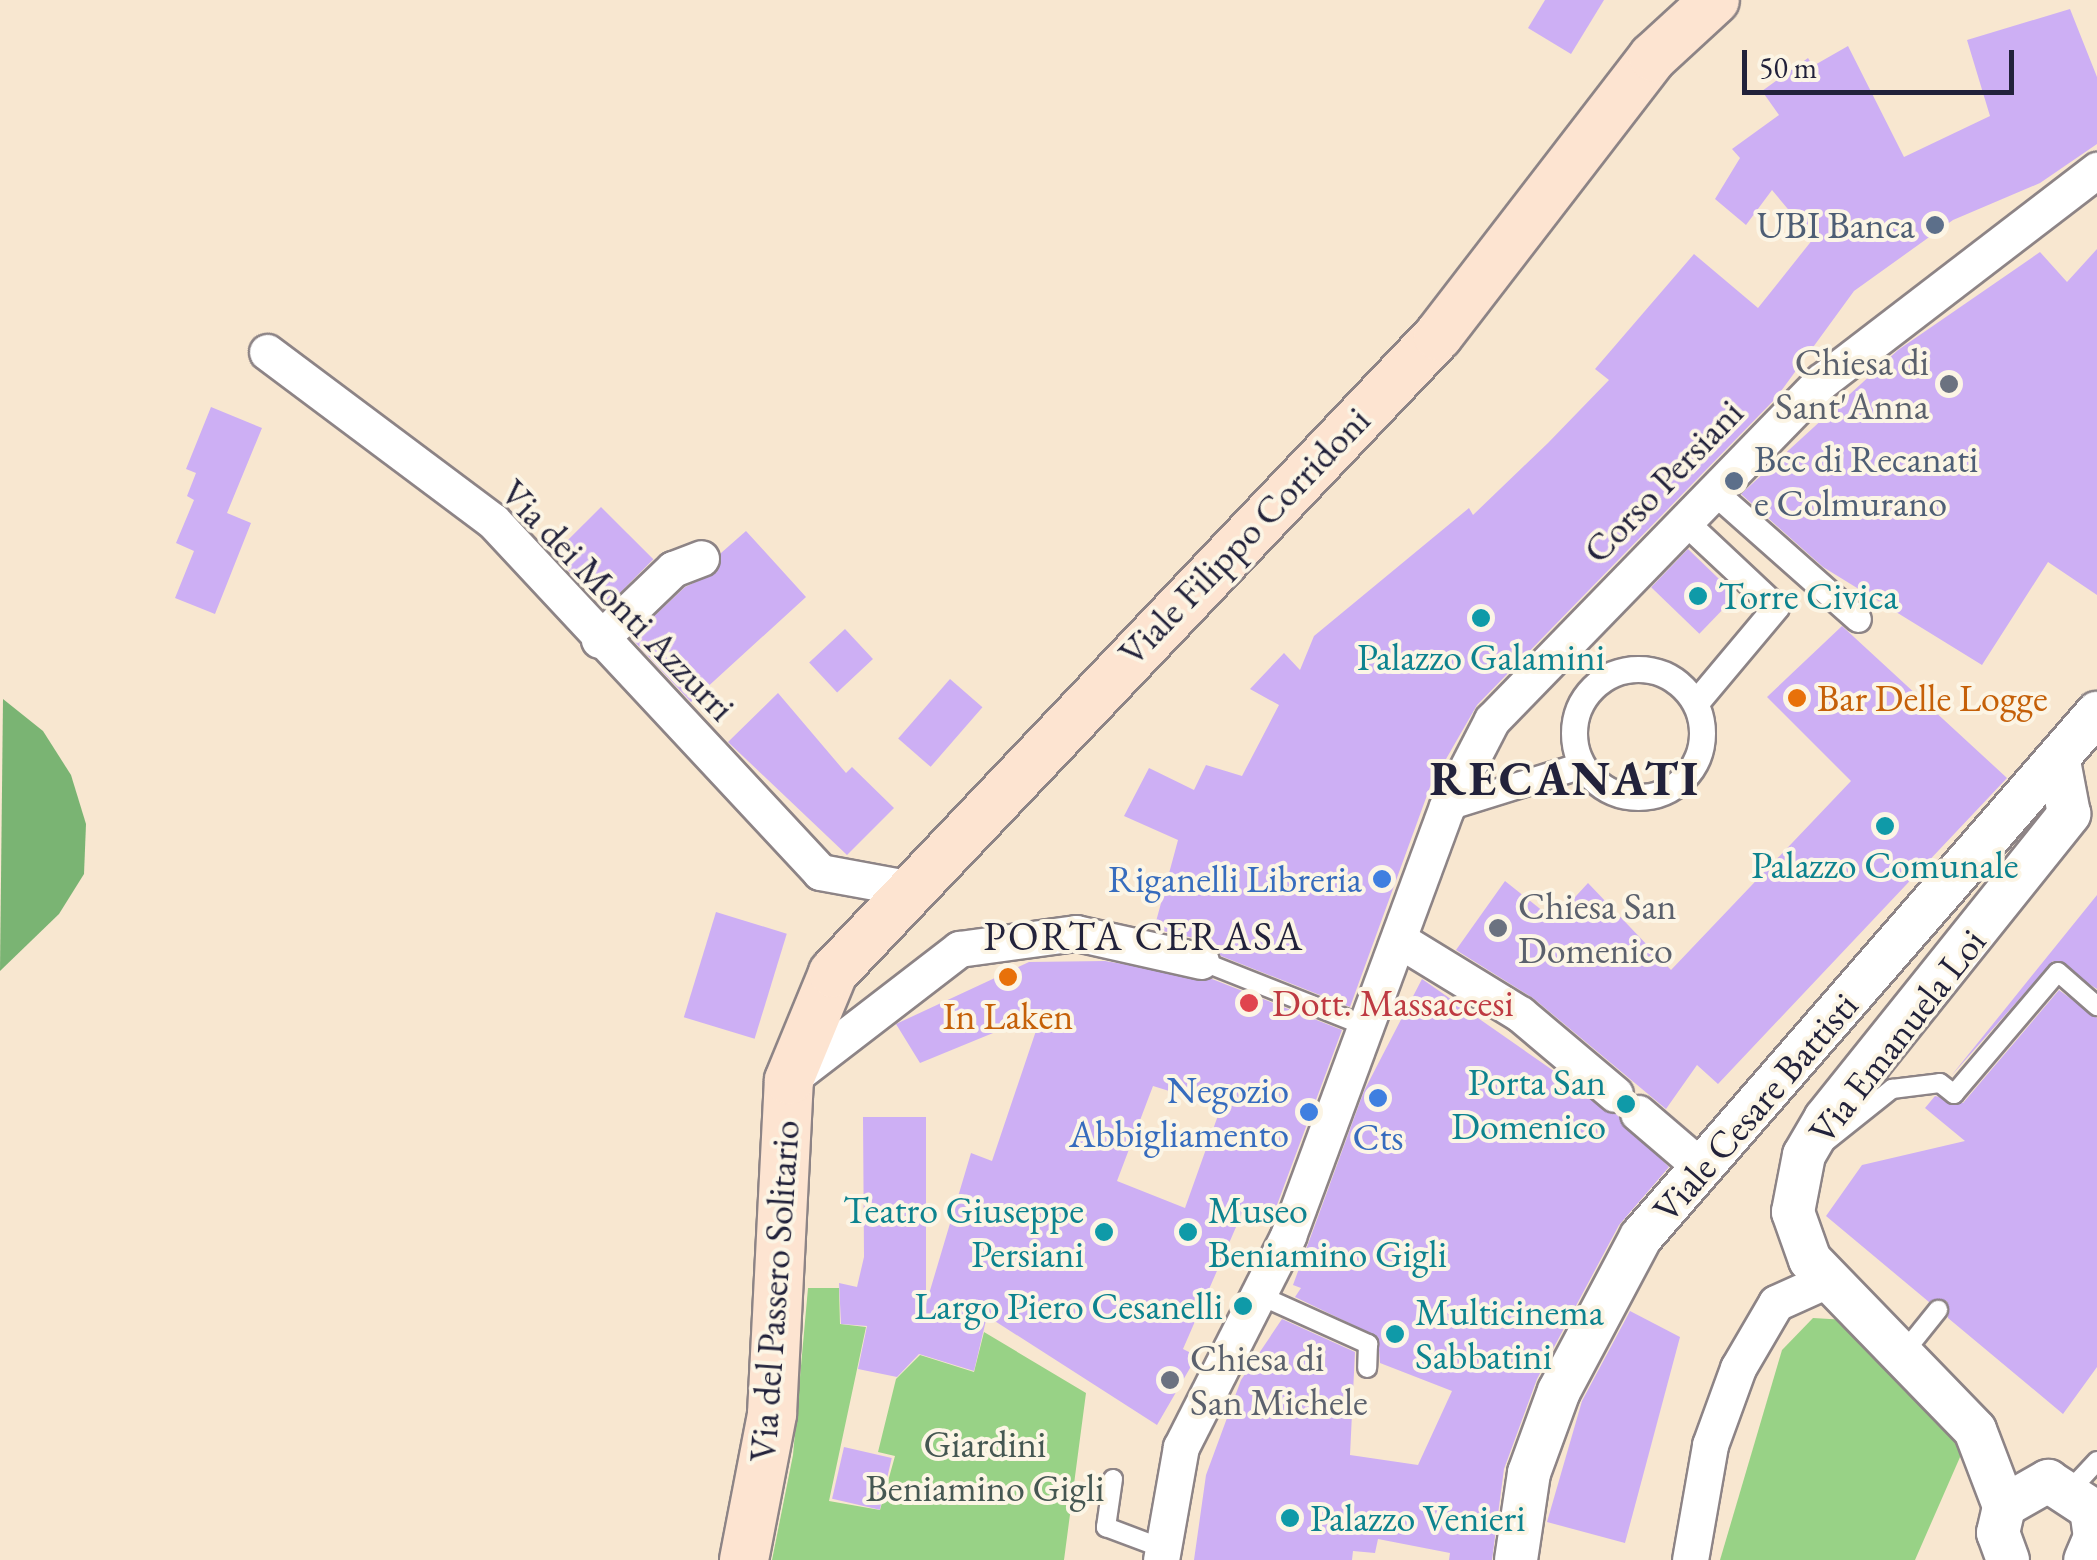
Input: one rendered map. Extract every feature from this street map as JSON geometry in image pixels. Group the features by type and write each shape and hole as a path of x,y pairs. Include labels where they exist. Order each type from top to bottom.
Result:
{"main road":[{"name":"Viale Filippo Corridoni","path":"789,1080 833,973 907,888 1438,336 1653,57 1715,0"},
{"name":"Via del Passero Solitario","path":"744,1560 772,1414 789,1080"}],"street":[{"name":"Corso Persiani","path":"1162,1554 1181,1447 1258,1295 1370,1028 1447,807 1492,720 1711,489 1896,318 2097,170"},
{"name":"Via dei Monti Azzurri","path":"268,352 493,521 598,640 820,872 907,888"},
{"path":"1711,489 1858,619"},
{"path":"1683,520 1776,608 1698,700"},
{"path":"598,640 673,569 702,558"},
{"path":"1657,668 1698,700 1704,752 1671,792 1620,798 1579,766 1573,714 1606,674 1657,668"},
{"name":"Viale Cesare Battisti","path":"1516,1560 1528,1474 1585,1336 1641,1237 2059,761 2097,712"},
{"name":"Via Emanuela Loi","path":"2059,761 2069,814 1804,1154 1793,1212 1826,1280 1905,1351 1986,1445 2075,1518"},
{"path":"1447,807 1579,766"},
{"path":"789,1080 959,949 1076,933 1201,961"},
{"path":"1401,942 1520,1014 1701,1167"},
{"path":"1690,1560 1710,1445 1738,1368 1776,1304 1826,1280"},
{"path":"2008,1560 1998,1533 2075,1518"}],"lane":[{"path":"1201,961 1370,1028"},
{"path":"1804,1154 1840,1137 1892,1089 1940,1083 1954,1094 2058,972 2097,1006"},
{"path":"1258,1295 1368,1344 1367,1368"},
{"path":"1905,1351 1938,1310"},
{"path":"1112,1480 1106,1526 1162,1554"}],"green space":[{"path":"3,699 43,731 71,775 86,824 84,874 59,914 0,971"},
{"name":"Giardini Beniamino Gigli","path":"808,1288 839,1288 840,1324 866,1327 829,1501 880,1510 895,1456 878,1452 896,1379 920,1355 974,1372 984,1332 1086,1393 1064,1560 772,1560 793,1455"},
{"path":"1813,1318 1847,1320 1971,1432 1915,1560 1720,1560 1782,1350"}],"building":[{"path":"1545,0 1604,0 1571,54 1528,28"},
{"path":"2070,9 2097,77 2097,144 2040,183 1953,220 1854,291 1776,398 1477,705 1430,787 1350,1007 1221,956 1207,941 1154,929 1178,840 1124,816 1149,768 1194,790 1206,765 1242,776 1279,705 1250,689 1284,653 1300,670 1314,636 1469,508 1473,515 1548,443 1609,380 1595,369 1694,254 1758,308 1813,239 1772,190 1746,225 1715,199 1740,158 1732,149 1779,115 1762,91 1808,58 1813,66 1848,46 1904,157 1990,116 1967,40"},
{"path":"2097,249 2097,595 2048,562 1982,665 1823,567 1741,494 1898,350 2040,252 2067,282"},
{"path":"211,407 262,428 227,513 251,523 215,614 175,598 194,551 176,543 194,500 187,496 196,473 186,469"},
{"path":"601,507 653,559 605,607 553,555"},
{"path":"746,531 806,597 691,702 631,638 685,587 717,572 721,553"},
{"name":"Torre Civica","path":"1688,549 1736,596 1699,634 1651,587"},
{"name":"Palazzo Comunale","path":"1842,626 2007,778 1718,1084 1697,1065 1666,1109 1533,998 1456,950 1505,881 1554,920 1588,883 1671,970 1851,781 1767,697"},
{"path":"845,629 873,659 837,692 809,662"},
{"path":"950,679 982,707 931,767 898,739"},
{"path":"778,693 846,773 852,767 894,808 847,855 728,742"},
{"path":"2097,895 2097,989 2053,961 1951,1076"},
{"path":"716,912 787,934 755,1039 684,1017"},
{"path":"1105,961 1212,979 1342,1030 1271,1221 1243,1211 1183,1349 1197,1356 1157,1425 987,1316 974,1371 919,1354 897,1377 858,1369 867,1326 841,1324 839,1283 857,1287 864,1257 863,1117 926,1117 926,1304 971,1153 992,1161 1042,1013 920,1063 896,1024 1029,962","holes":["1153,1086 1221,1107 1185,1208 1117,1181"]},
{"path":"1422,979 1617,1115 1669,1167 1619,1225 1537,1379 1504,1469 1492,1560 1449,1560 1450,1553 1378,1539 1375,1553 1353,1551 1352,1560 1194,1560 1206,1475 1241,1380 1282,1319 1355,1352 1350,1455 1418,1465 1452,1391 1380,1363 1378,1337 1295,1297 1301,1288 1293,1285 1364,1091"},
{"path":"2059,990 2097,1018 2097,1367 2063,1414 1948,1318 1947,1301 1929,1302 1826,1216 1862,1165 1965,1141 1925,1108 1935,1096 1963,1103"},
{"path":"1630,1311 1680,1337 1625,1543 1547,1522 1582,1401"},
{"path":"844,1447 892,1458 880,1510 832,1499"}],"place":[{"name":"UBI Banca","path":"1935,225"},
{"name":"Chiesa di Sant'Anna","path":"1949,384"},
{"name":"Bcc di Recanati e Colmurano","path":"1734,481"},
{"name":"Torre Civica","path":"1698,596"},
{"name":"Palazzo Galamini","path":"1481,618"},
{"name":"Bar Delle Logge","path":"1797,698"},
{"name":"Palazzo Comunale","path":"1885,826"},
{"name":"Riganelli Libreria","path":"1382,879"},
{"name":"Chiesa San Domenico","path":"1498,928"},
{"name":"In Laken","path":"1008,977"},
{"name":"Dott. Massaccesi","path":"1249,1003"},
{"name":"Cts","path":"1378,1098"},
{"name":"Porta San Domenico","path":"1626,1104"},
{"name":"Negozio Abbigliamento","path":"1309,1112"},
{"name":"Teatro Giuseppe Persiani","path":"1104,1232"},
{"name":"Museo Beniamino Gigli","path":"1188,1232"},
{"name":"Largo Piero Cesanelli","path":"1243,1306"},
{"name":"Multicinema Sabbatini","path":"1395,1334"},
{"name":"Chiesa di San Michele","path":"1170,1380"},
{"name":"Palazzo Venieri","path":"1290,1518"}],"district":[{"name":"RECANATI","path":"1565,779"},
{"name":"PORTA CERASA","path":"1144,936"}]}
